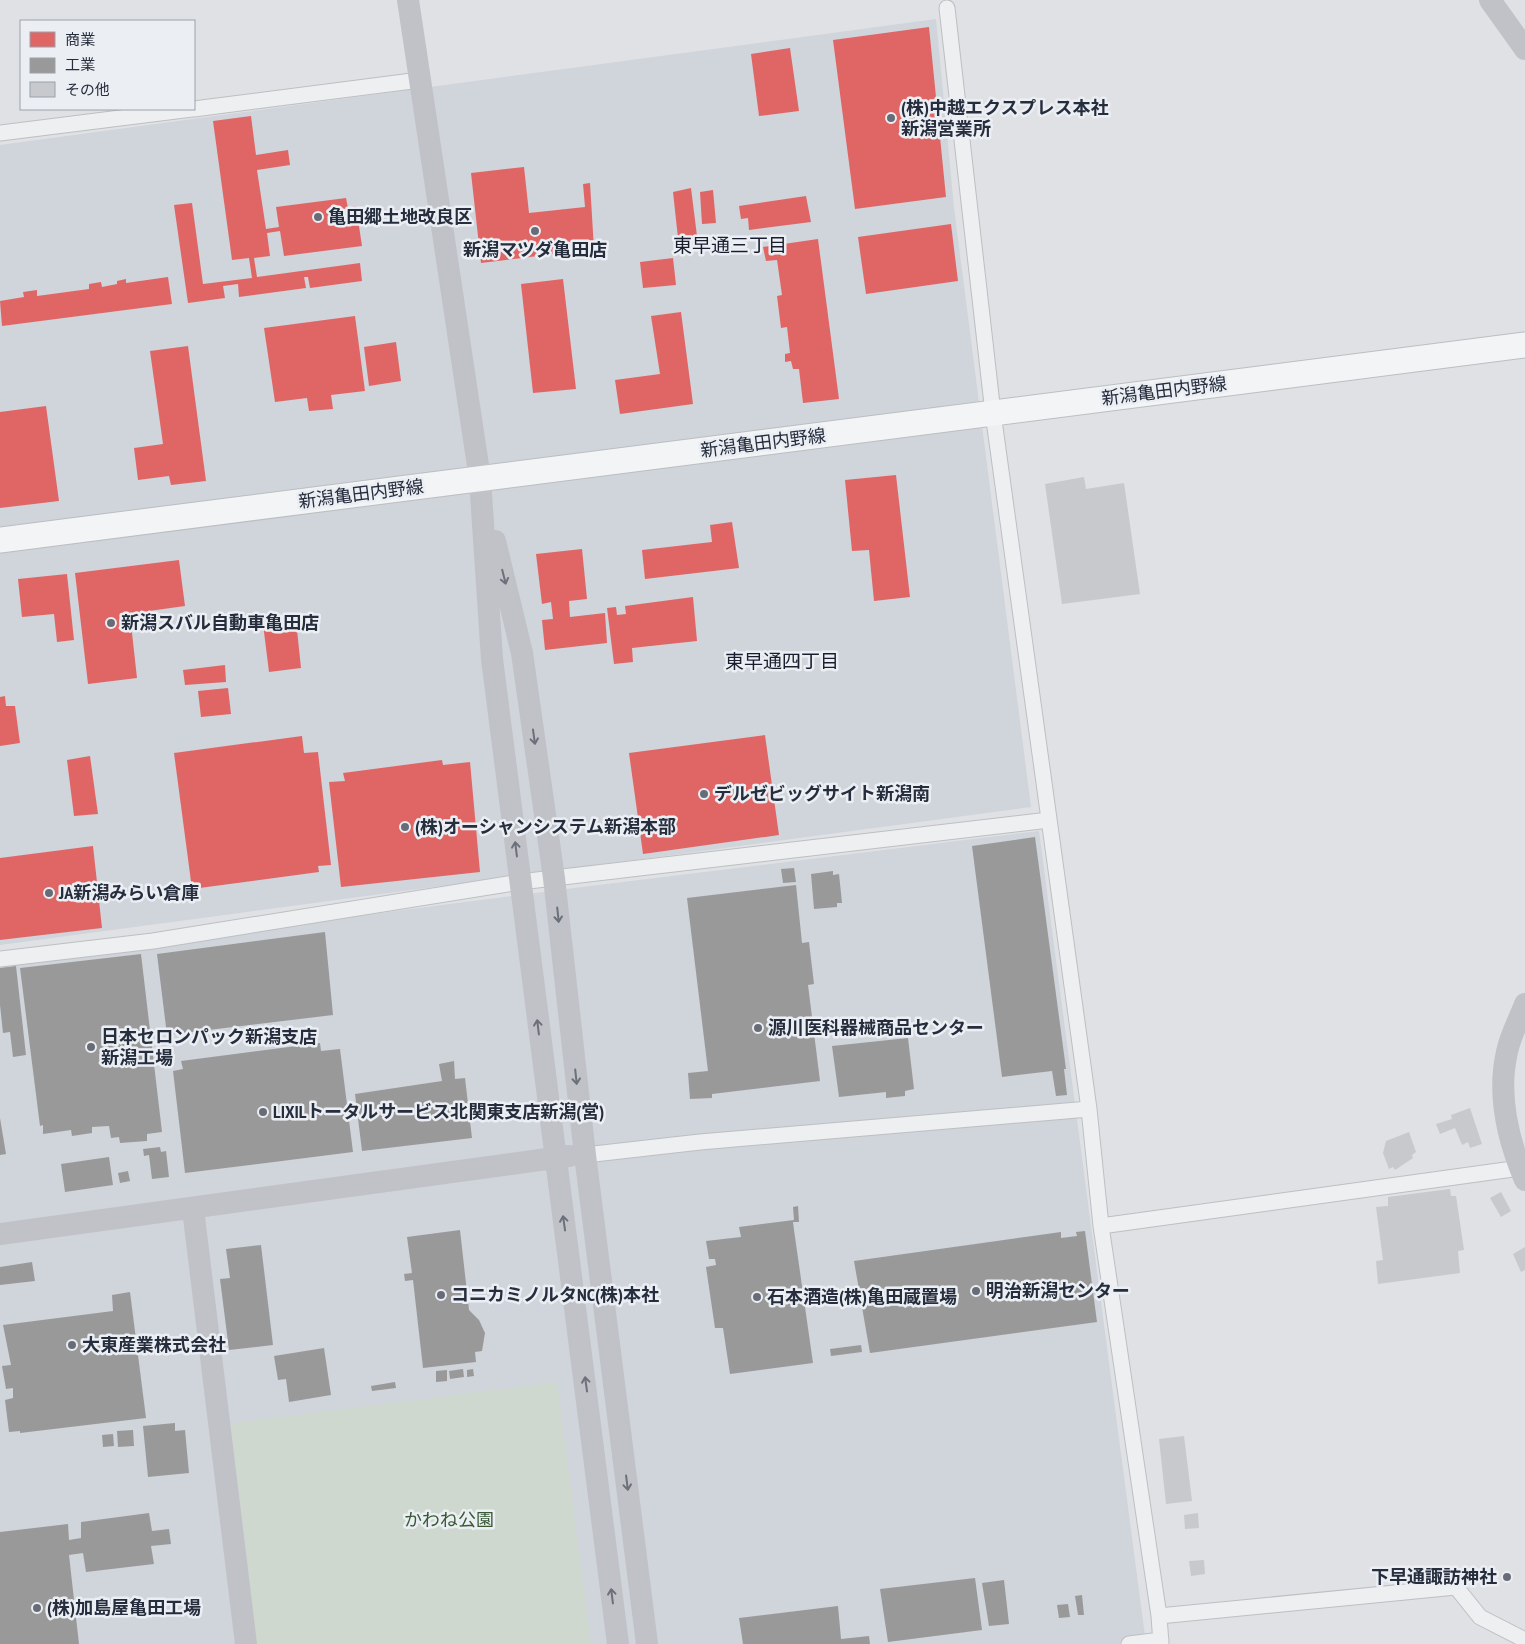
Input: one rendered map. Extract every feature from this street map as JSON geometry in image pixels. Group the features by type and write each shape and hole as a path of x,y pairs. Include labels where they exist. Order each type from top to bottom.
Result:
{"main road":[{"name":"新潟亀田内野線","path":"0,540 1525,344"}],"street":[{"path":"408,0 480,479 492,659 618,1644"},
{"path":"1490,0 1525,49"},
{"path":"947,8 993,413 1089,1109 1102,1226 1159,1616 1161,1642 1129,1644"},
{"path":"195,109 420,80"},
{"path":"0,133 185,110"},
{"path":"480,479 522,653 554,878 585,1154 647,1644"},
{"path":"0,959 153,941 520,882 1050,820"},
{"path":"1102,1226 1522,1174 1505,1116 1502,1086 1507,1050 1525,1004"},
{"path":"0,1234 585,1154 700,1142 1089,1109"},
{"path":"193,1209 246,1644"},
{"path":"1159,1616 1456,1588 1480,1617 1525,1640"}],"shaded area":[{"path":"936,19 954,208 1031,807 0,945 0,145"},
{"path":"1039,831 1146,1644 0,1644 0,962 582,887"}],"green space":[{"name":"かわね公園","path":"557,1382 591,1644 252,1644 224,1424"}],"building: 商業":[{"name":"(株)中越エクスプレス本社 新潟営業所","path":"929,27 946,197 855,209 833,40"},
{"path":"790,48 799,111 759,116 751,54"},
{"name":"亀田郷土地改良区","path":"251,116 256,155 288,150 290,165 257,170 266,229 279,227 276,207 346,198 348,208 356,206 362,246 284,256 280,231 267,233 270,256 254,258 257,277 360,263 362,281 310,288 308,277 304,277 306,288 239,297 238,284 223,286 225,298 188,303 174,205 192,203 203,284 252,278 249,258 232,260 213,121"},
{"name":"新潟マツダ亀田店","path":"524,167 529,213 585,207 583,184 590,183 594,249 481,263 471,173"},
{"path":"691,188 697,236 678,238 673,192"},
{"path":"713,190 716,223 702,224 700,192"},
{"path":"806,196 811,222 749,230 748,218 741,219 739,206"},
{"path":"951,224 958,281 866,294 858,237"},
{"path":"818,239 839,399 803,403 799,369 793,369 791,361 785,362 785,354 790,353 787,327 781,328 777,296 782,295 777,260 766,261 763,247"},
{"path":"673,258 676,285 643,288 640,262"},
{"path":"168,277 172,304 2,326 0,301 24,297 23,292 37,290 37,296 89,289 89,284 101,282 102,287 117,284 117,281 126,279 126,283"},
{"path":"563,279 576,389 533,393 521,284"},
{"path":"681,312 693,404 620,414 615,380 660,374 651,316"},
{"path":"355,316 365,391 331,395 333,409 309,411 307,398 275,402 264,328"},
{"path":"396,342 401,381 369,386 364,347"},
{"path":"188,346 206,481 171,485 169,476 138,480 134,448 163,444 150,351"},
{"path":"46,406 59,501 0,508 0,412"},
{"path":"896,475 910,597 874,601 869,550 852,551 845,480"},
{"path":"732,522 739,568 645,579 642,550 712,542 710,525"},
{"path":"582,549 587,599 569,601 570,617 605,613 607,643 545,650 542,620 553,619 551,602 542,604 536,554"},
{"name":"新潟スバル自動車亀田店","path":"179,560 185,606 149,611 151,621 131,624 137,678 88,684 75,573"},
{"path":"67,574 74,640 57,642 54,614 22,617 18,579"},
{"path":"693,597 697,641 632,648 633,662 614,664 607,608 616,607 617,615 626,614 625,606"},
{"path":"296,620 301,668 269,672 263,624"},
{"path":"225,665 226,682 185,685 183,670"},
{"path":"228,688 231,714 201,717 198,691"},
{"path":"5,696 6,706 15,706 20,743 0,746 0,697"},
{"name":"デルゼビッグサイト新潟南","path":"765,735 779,835 643,854 629,753"},
{"path":"302,736 304,753 318,752 331,865 318,866 319,872 192,889 174,753"},
{"path":"90,756 98,814 74,816 67,760"},
{"name":"(株)オーシャンシステム新潟本部","path":"442,760 443,765 470,762 480,872 341,887 329,782 345,781 343,773"},
{"name":"JA新潟みらい倉庫","path":"93,846 102,928 0,940 0,858"}],"building: 工業":[{"path":"1035,837 1066,1069 1064,1069 1067,1095 1056,1096 1052,1071 1002,1077 972,846"},
{"path":"794,868 796,882 783,883 781,869"},
{"path":"833,871 833,875 839,874 842,903 837,903 837,907 814,909 811,874"},
{"name":"源川医科器械商品センター","path":"796,885 802,943 809,942 814,984 808,985 820,1081 712,1094 712,1098 690,1099 688,1073 708,1071 687,898"},
{"path":"325,932 333,1015 167,1035 157,954"},
{"name":"日本セロンパック新潟支店 新潟工場","path":"141,954 162,1132 147,1134 147,1141 120,1143 119,1137 111,1138 109,1126 92,1127 92,1133 72,1136 71,1130 43,1134 43,1125 40,1126 20,968"},
{"path":"16,966 26,1055 13,1057 10,1032 3,1033 0,1005 0,968"},
{"path":"908,1038 914,1089 905,1091 905,1096 886,1098 886,1092 839,1097 832,1046"},
{"name":"LIXILトータルサービス北関東支店新潟(営)","path":"320,1043 321,1051 340,1049 353,1152 185,1173 173,1071 183,1069 181,1061"},
{"path":"454,1061 455,1079 465,1078 472,1138 362,1151 355,1094 442,1081 439,1064"},
{"path":"0,1118 6,1154 0,1155"},
{"path":"160,1147 161,1152 166,1151 169,1177 152,1179 149,1155 144,1156 143,1149"},
{"path":"109,1157 113,1185 65,1192 61,1164"},
{"path":"128,1171 130,1181 120,1183 118,1173"},
{"name":"石本酒造(株)亀田蔵置場","path":"798,1206 799,1222 793,1222 813,1363 730,1374 723,1328 715,1328 706,1267 716,1265 715,1259 709,1259 706,1241 741,1237 739,1227 794,1220 793,1207"},
{"name":"コニカミノルタNC(株)本社","path":"460,1230 469,1310 479,1320 485,1333 482,1351 475,1352 476,1362 423,1368 413,1280 405,1281 404,1274 412,1273 407,1237"},
{"name":"明治新潟センター","path":"1085,1231 1097,1322 870,1353 854,1261 1061,1232 1061,1238 1077,1236 1076,1232"},
{"path":"261,1245 273,1345 229,1350 220,1279 230,1278 226,1249"},
{"path":"32,1262 35,1281 0,1285 0,1267"},
{"name":"大東産業株式会社","path":"130,1292 146,1418 20,1433 20,1431 9,1432 5,1400 13,1398 13,1388 6,1389 2,1366 11,1365 3,1325 113,1311 112,1295"},
{"path":"861,1345 862,1352 831,1356 830,1349"},
{"path":"324,1348 331,1395 289,1402 286,1379 278,1380 274,1356"},
{"path":"463,1369 464,1377 450,1379 449,1371"},
{"path":"473,1369 474,1376 467,1377 467,1370"},
{"path":"447,1370 447,1381 436,1382 436,1371"},
{"path":"395,1382 396,1388 372,1391 371,1386"},
{"path":"175,1423 175,1431 185,1430 189,1473 148,1477 143,1426"},
{"path":"133,1430 134,1446 118,1447 117,1431"},
{"path":"113,1434 114,1446 103,1447 102,1435"},
{"name":"(株)加島屋亀田工場","path":"149,1513 152,1531 169,1529 171,1544 151,1546 154,1564 86,1572 83,1553 69,1555 79,1644 0,1644 0,1532 68,1524 69,1540 81,1538 81,1522"},
{"path":"975,1578 982,1630 888,1642 880,1589"},
{"path":"1004,1580 1009,1624 989,1626 982,1583"},
{"path":"1082,1595 1084,1615 1078,1615 1075,1596"},
{"path":"1068,1604 1070,1617 1059,1618 1057,1605"},
{"path":"838,1606 841,1639 869,1636 870,1644 743,1644 739,1618"}],"building: その他":[{"path":"1084,477 1086,489 1124,483 1140,594 1062,604 1045,484"},
{"path":"1470,1108 1482,1144 1470,1148 1468,1142 1462,1145 1455,1128 1440,1134 1436,1124 1452,1119 1451,1115"},
{"path":"1409,1132 1416,1152 1412,1155 1413,1158 1395,1170 1393,1167 1389,1169 1383,1153 1386,1141"},
{"path":"1450,1189 1451,1196 1456,1196 1464,1250 1458,1251 1460,1273 1378,1284 1376,1261 1383,1260 1376,1207 1388,1206 1388,1197"},
{"path":"1501,1192 1511,1211 1501,1217 1490,1198"},
{"path":"1525,1247 1525,1270 1521,1272 1513,1254"},
{"path":"1184,1436 1192,1501 1166,1504 1159,1439"},
{"path":"1198,1513 1199,1528 1185,1529 1184,1515"},
{"path":"1204,1560 1205,1574 1191,1576 1189,1561"}],"place":[{"name":"(株)中越エクスプレス本社 新潟営業所","path":"891,118"},
{"name":"亀田郷土地改良区","path":"318,217"},
{"name":"新潟マツダ亀田店","path":"535,231"},
{"name":"新潟スバル自動車亀田店","path":"111,623"},
{"name":"デルゼビッグサイト新潟南","path":"704,794"},
{"name":"(株)オーシャンシステム新潟本部","path":"405,827"},
{"name":"JA新潟みらい倉庫","path":"49,893"},
{"name":"源川医科器械商品センター","path":"758,1028"},
{"name":"日本セロンパック新潟支店 新潟工場","path":"91,1047"},
{"name":"LIXILトータルサービス北関東支店新潟(営)","path":"263,1112"},
{"name":"明治新潟センター","path":"976,1291"},
{"name":"コニカミノルタNC(株)本社","path":"441,1295"},
{"name":"石本酒造(株)亀田蔵置場","path":"757,1297"},
{"name":"大東産業株式会社","path":"72,1345"},
{"name":"下早通諏訪神社","path":"1507,1577"},
{"name":"(株)加島屋亀田工場","path":"37,1608"}],"district":[{"name":"東早通三丁目","path":"730,245"},
{"name":"東早通四丁目","path":"782,661"}]}
